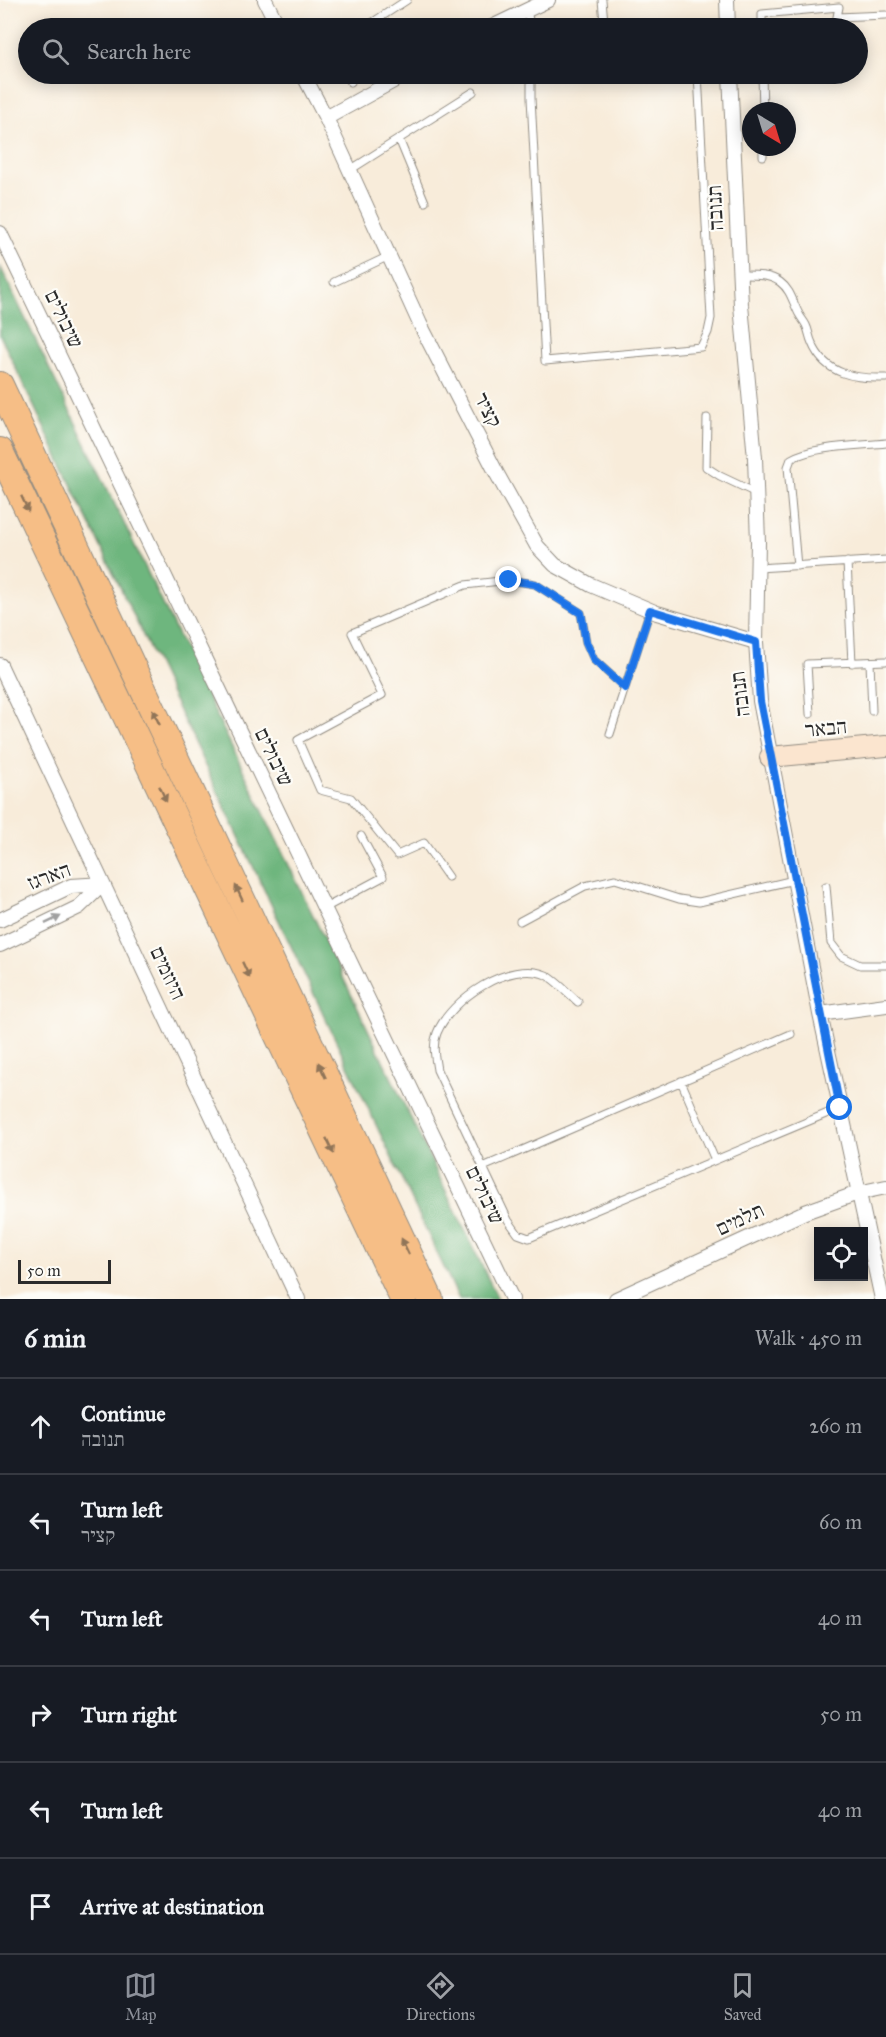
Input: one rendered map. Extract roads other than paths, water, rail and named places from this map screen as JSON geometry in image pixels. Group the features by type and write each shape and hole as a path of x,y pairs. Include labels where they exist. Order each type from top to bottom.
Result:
{"highway":[{"path":"0,385 430,1299"},
{"path":"0,451 403,1299"}],"street":[{"path":"265,0 274,18"},
{"path":"511,18 548,0"},
{"path":"727,0 728,18"},
{"name":"קציר","path":"308,84 435,354 537,546 555,565 591,585 650,610 756,642"},
{"path":"326,118 388,84"},
{"name":"תנובה","path":"730,84 739,275 756,493 758,568 756,642 760,701 820,1014 882,1299"},
{"name":"שיבולים","path":"0,233 512,1299"},
{"name":"היוזמים","path":"0,665 298,1299"},
{"name":"הבאר","path":"770,757 886,746"},
{"name":"הארגז","path":"0,920 71,886 103,884"},
{"name":"הארגז","path":"0,945 80,907 103,884"},
{"path":"820,1014 886,1005"},
{"name":"תלמים","path":"615,1299 806,1212 858,1193 886,1187"}],"lane":[{"path":"379,18 407,0"},
{"path":"602,0 604,18"},
{"path":"762,18 762,14 839,8 837,17 886,15"},
{"path":"527,10 529,18"},
{"path":"531,84 545,361 701,347 711,318 699,84"},
{"path":"762,84 763,102"},
{"path":"350,170 473,92"},
{"path":"399,139 425,202"},
{"path":"334,282 389,256"},
{"path":"739,275 759,276 780,282 791,295 806,325 812,345 834,370 847,375 886,378"},
{"path":"707,418 706,467 756,493"},
{"path":"797,566 788,467 791,459 798,454 814,451 886,443"},
{"path":"758,568 886,560"},
{"path":"847,562 852,663"},
{"path":"448,877 424,843 396,855 351,798 320,790 298,740 382,695 352,633 465,585 509,580 535,584 581,613 586,642 594,660 625,688"},
{"path":"610,734 650,610"},
{"path":"810,714 807,664 886,661"},
{"path":"870,662 872,711"},
{"path":"323,909 383,877 361,836"},
{"path":"520,921 585,886 615,879 658,894 699,902 794,880"},
{"path":"826,886 831,943 841,956 860,965 886,965"},
{"path":"578,1002 547,975 521,970 498,976 447,1014 436,1034 433,1048 437,1070 508,1221 518,1234 528,1238 840,1108"},
{"path":"483,1167 791,1034"},
{"path":"681,1081 715,1160"}]}
